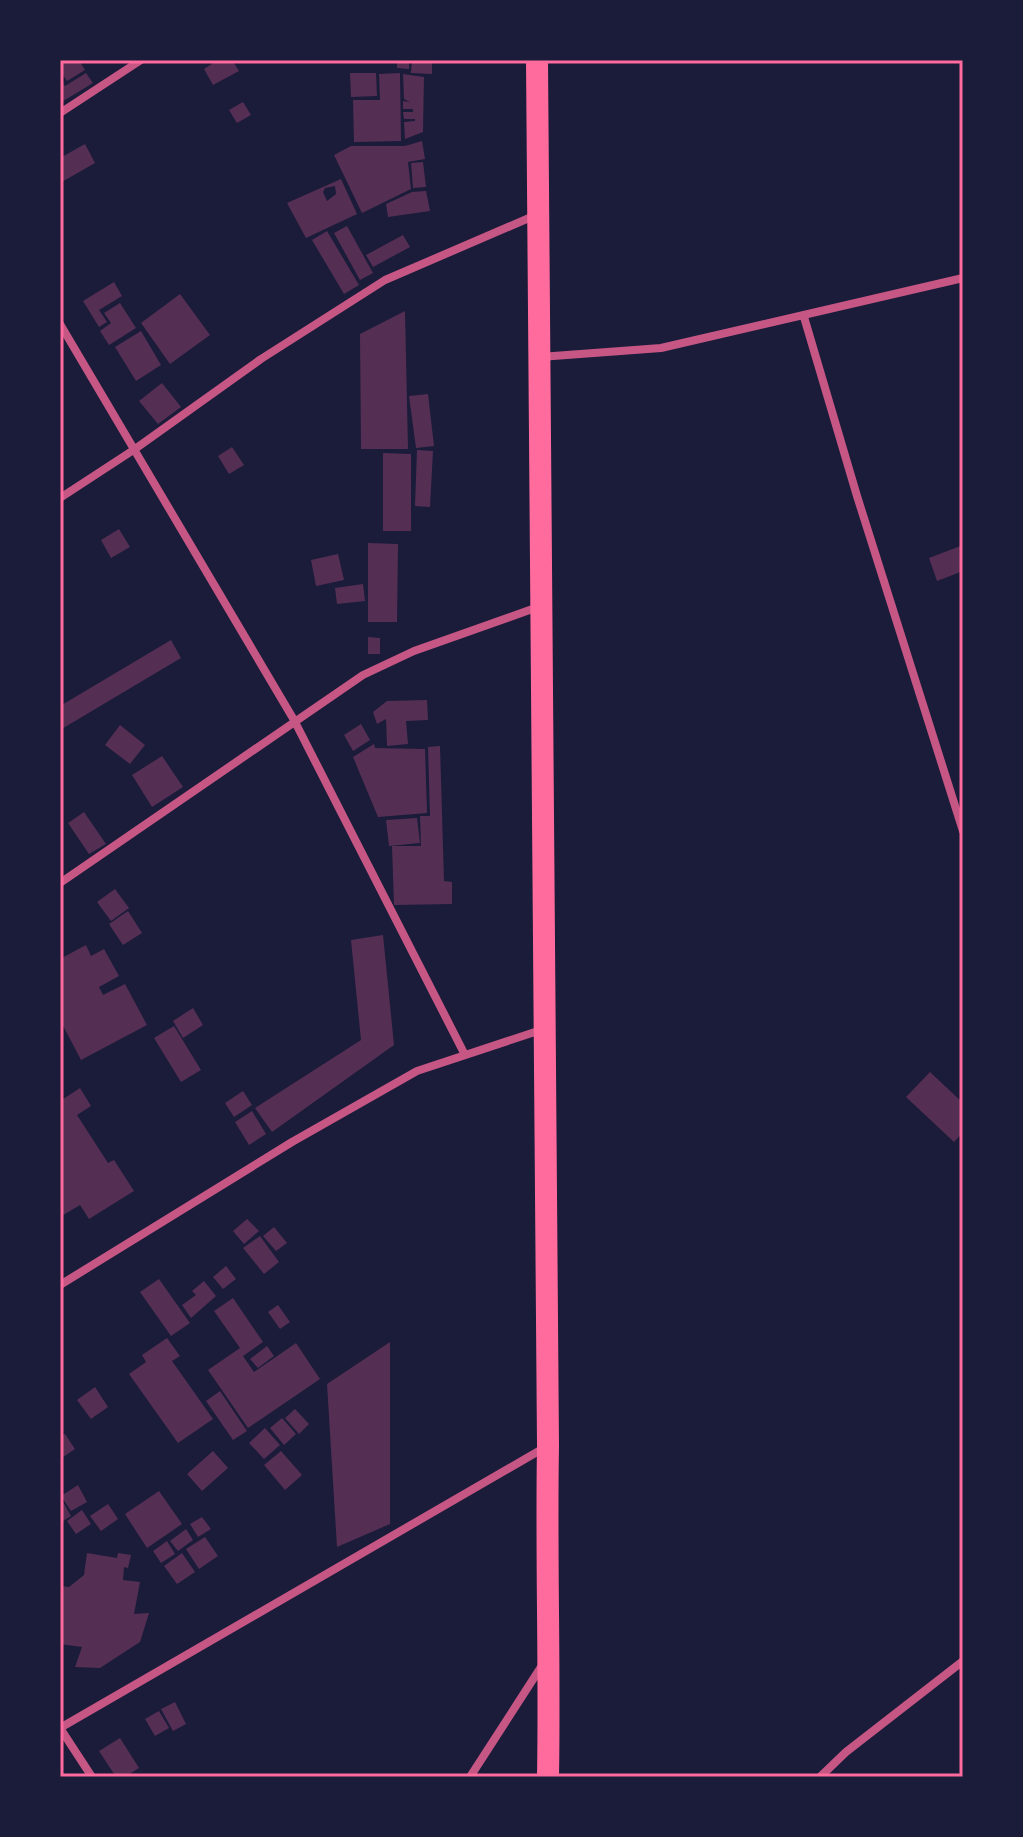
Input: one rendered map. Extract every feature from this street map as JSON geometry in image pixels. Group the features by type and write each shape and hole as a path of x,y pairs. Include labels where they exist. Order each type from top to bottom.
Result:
{"highway":[{"path":"538,61 548,1446 546,1543 550,1654 548,1777"}],"street":[{"path":"60,113 141,60"},
{"path":"60,498 261,359 385,280 537,215"},
{"path":"538,357 661,348 963,278"},
{"path":"804,317 963,831"},
{"path":"60,324 294,720 464,1053"},
{"path":"60,883 363,675 414,651 541,606"},
{"path":"60,1285 292,1142 417,1071 544,1029"},
{"path":"92,1777 60,1728 548,1446"},
{"path":"470,1777 550,1654"},
{"path":"820,1777 846,1752 963,1661"}],"building":[{"path":"60,60 79,60 85,70 67,81 60,71"},
{"path":"218,60 232,60 239,71 213,85 204,69"},
{"path":"397,60 409,60 409,69 397,68"},
{"path":"412,60 432,60 432,74 411,73"},
{"path":"86,73 93,83 60,103 60,78 65,86"},
{"path":"350,73 376,73 377,96 351,97"},
{"path":"400,73 401,141 354,142 353,100 380,100 379,74"},
{"path":"403,74 424,77 423,132 405,139 404,122 415,119 404,119 403,112 413,112 413,109 403,109 403,101 410,102 404,99"},
{"path":"243,102 251,115 237,123 229,110"},
{"path":"422,141 425,159 408,162 411,189 362,213 334,155 351,146 405,146"},
{"path":"85,144 95,163 60,183 60,158"},
{"path":"423,162 426,187 413,188 411,163"},
{"path":"341,179 357,214 306,238 287,203","holes":["335,186 336,194 327,201 323,192 325,188"]},
{"path":"426,191 430,211 388,217 386,204 412,192"},
{"path":"347,226 373,273 360,280 334,233"},
{"path":"327,231 359,285 344,294 312,240"},
{"path":"403,235 410,247 373,267 366,255"},
{"path":"114,282 122,296 99,310 107,322 99,327 83,301"},
{"path":"180,294 210,335 170,364 141,323"},
{"path":"120,303 136,328 109,345 100,331 111,323 104,313"},
{"path":"405,311 408,449 361,449 360,334"},
{"path":"141,331 161,365 136,381 115,347"},
{"path":"162,383 181,407 158,424 139,401"},
{"path":"428,394 434,446 416,448 409,396"},
{"path":"232,447 244,465 229,474 218,456"},
{"path":"417,450 433,451 430,507 415,506"},
{"path":"383,453 411,454 411,531 383,531"},
{"path":"119,529 130,547 111,558 101,540"},
{"path":"368,543 398,544 397,622 368,622"},
{"path":"963,545 963,571 937,581 929,558"},
{"path":"338,554 344,580 316,586 311,560"},
{"path":"363,584 365,601 337,604 335,588"},
{"path":"368,637 380,638 380,654 368,654"},
{"path":"171,640 181,658 60,730 60,706"},
{"path":"427,700 428,720 406,721 408,744 387,746 386,719 377,724 373,712 387,701"},
{"path":"361,724 370,740 353,751 344,735"},
{"path":"120,725 145,745 130,764 105,745"},
{"path":"374,744 375,748 425,749 427,813 378,817 353,757"},
{"path":"440,746 444,881 452,882 452,904 394,905 392,846 421,846 420,816 430,816 428,747"},
{"path":"162,756 183,787 152,807 132,775"},
{"path":"84,812 106,844 89,854 68,823"},
{"path":"417,818 420,843 389,846 386,820"},
{"path":"115,889 129,908 111,921 97,902"},
{"path":"128,911 142,933 123,945 109,924"},
{"path":"383,935 394,1045 272,1132 255,1108 361,1040 351,940"},
{"path":"86,945 91,956 104,949 119,976 99,987 103,995 125,984 147,1025 81,1060 60,1020 60,959"},
{"path":"193,1008 203,1025 183,1038 173,1021"},
{"path":"174,1026 201,1070 181,1082 154,1038"},
{"path":"930,1072 963,1103 963,1132 954,1142 906,1097"},
{"path":"80,1088 91,1106 77,1115 108,1163 114,1160 134,1191 89,1219 80,1205 60,1217 60,1101"},
{"path":"243,1091 252,1105 234,1117 225,1103"},
{"path":"252,1111 266,1134 249,1145 235,1122"},
{"path":"247,1219 259,1231 244,1244 233,1231"},
{"path":"274,1227 287,1243 276,1251 263,1236"},
{"path":"260,1236 279,1262 264,1274 243,1248"},
{"path":"226,1266 236,1279 223,1289 213,1277"},
{"path":"159,1279 190,1323 171,1336 140,1292"},
{"path":"204,1281 216,1296 191,1318 182,1305 196,1295 192,1291"},
{"path":"233,1298 263,1342 243,1356 254,1372 296,1343 320,1379 248,1428 208,1370 240,1348 214,1311"},
{"path":"278,1305 290,1322 280,1329 268,1312"},
{"path":"167,1338 180,1356 172,1361 213,1419 178,1443 129,1374 146,1362 142,1355"},
{"path":"390,1342 390,1524 337,1547 327,1384"},
{"path":"267,1346 274,1356 258,1368 250,1359"},
{"path":"95,1387 108,1407 91,1419 77,1400"},
{"path":"220,1391 247,1431 233,1440 206,1401"},
{"path":"295,1409 309,1424 299,1434 285,1418"},
{"path":"282,1418 296,1434 284,1445 270,1428"},
{"path":"265,1428 280,1445 264,1459 249,1443"},
{"path":"65,1434 75,1449 60,1459 60,1437"},
{"path":"213,1451 228,1468 202,1491 187,1474"},
{"path":"281,1451 302,1475 285,1490 264,1465"},
{"path":"78,1485 87,1502 71,1511 61,1496"},
{"path":"159,1491 182,1524 147,1548 125,1514"},
{"path":"63,1502 71,1516 60,1523 60,1504"},
{"path":"108,1504 118,1519 101,1531 90,1516"},
{"path":"82,1510 91,1524 76,1534 67,1521"},
{"path":"202,1517 211,1529 198,1537 190,1524"},
{"path":"186,1529 193,1540 178,1551 170,1541"},
{"path":"205,1537 218,1556 199,1569 186,1549"},
{"path":"167,1541 175,1554 161,1563 153,1551"},
{"path":"87,1553 117,1558 118,1553 131,1555 128,1568 124,1567 123,1580 140,1582 134,1614 149,1613 140,1642 100,1668 75,1667 82,1647 60,1644 60,1586 69,1587 84,1575"},
{"path":"182,1553 195,1572 177,1584 164,1566"},
{"path":"175,1702 186,1724 173,1731 161,1709"},
{"path":"159,1711 169,1728 155,1736 145,1719"},
{"path":"120,1738 139,1768 125,1777 116,1777 99,1751"}]}
